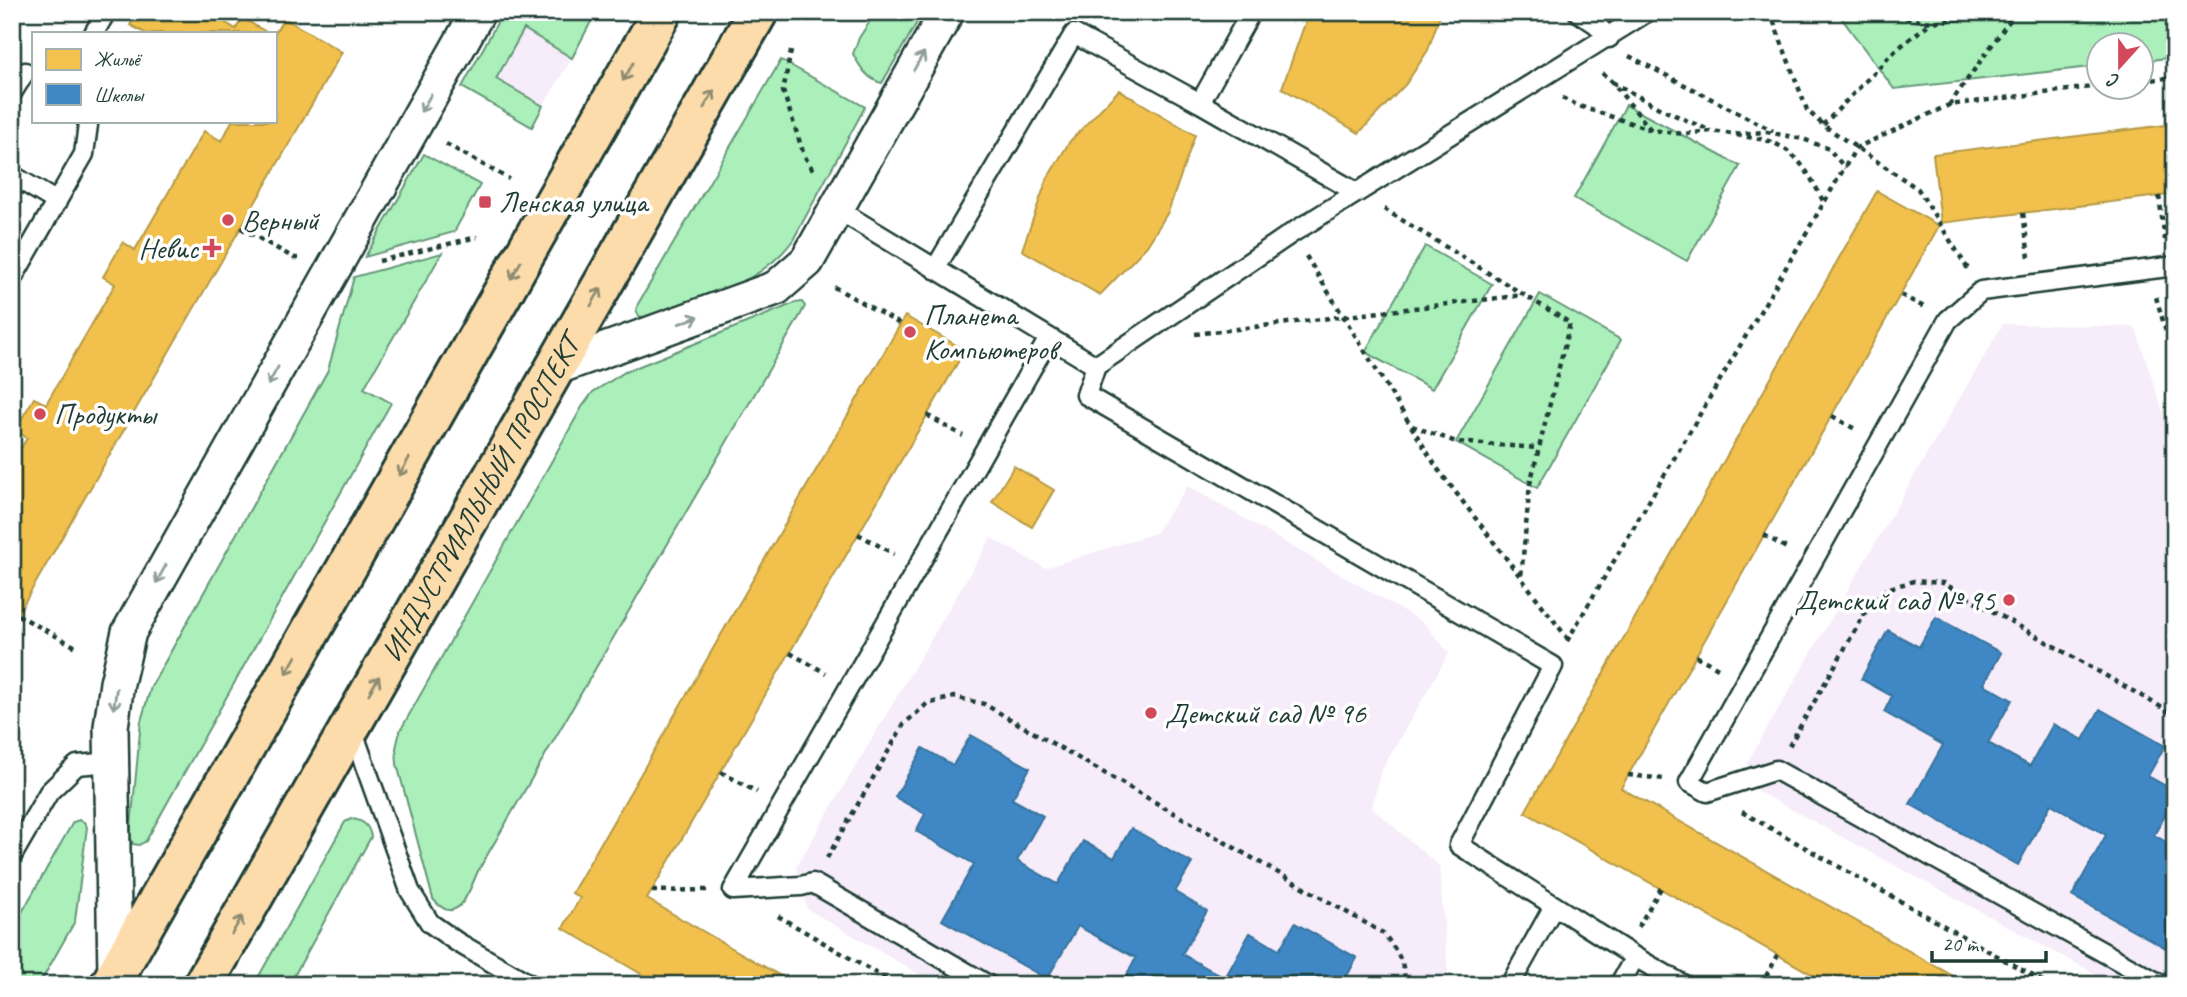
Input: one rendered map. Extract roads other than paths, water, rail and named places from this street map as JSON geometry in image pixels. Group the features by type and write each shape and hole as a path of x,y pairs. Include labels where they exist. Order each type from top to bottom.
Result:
{"main road":[{"path":"112,980 662,12"},
{"name":"ИНДУСТРИАЛЬНЫЙ ПРОСПЕКТ","path":"203,985 758,12"}],"street":[{"path":"112,980 111,727 117,683 129,632 478,12"},
{"path":"555,368 776,288 807,261 947,12"}],"lane":[{"path":"95,32 106,12"},
{"path":"1200,103 1251,12"},
{"path":"1578,12 1596,24 1609,38"},
{"path":"1647,12 1292,233 1096,366 1086,395 1553,666 1459,845 1684,985"},
{"path":"936,269 1074,34 1356,192"},
{"path":"12,93 24,70"},
{"path":"12,279 84,154 87,122"},
{"path":"12,175 57,202"},
{"path":"836,209 1096,366"},
{"path":"2162,985 1776,770 1707,792 1689,782 1948,320 1981,291 2172,266"},
{"path":"988,985 813,883 733,890 1048,338"},
{"path":"351,726 410,891 430,923 531,985"},
{"path":"12,856 49,792 77,765 111,762"},
{"path":"1510,985 1554,905"},
{"path":"1619,985 1630,953"}],"place":[{"name":"Ленская улица","path":"485,202"},
{"name":"Верный","path":"228,220"},
{"name":"Невис","path":"212,248"},
{"name":"Планета Компьютеров","path":"910,332"},
{"name":"Продукты","path":"40,414"},
{"name":"Детский сад № 95","path":"2009,600"},
{"name":"Детский сад № 96","path":"1151,713"}]}
